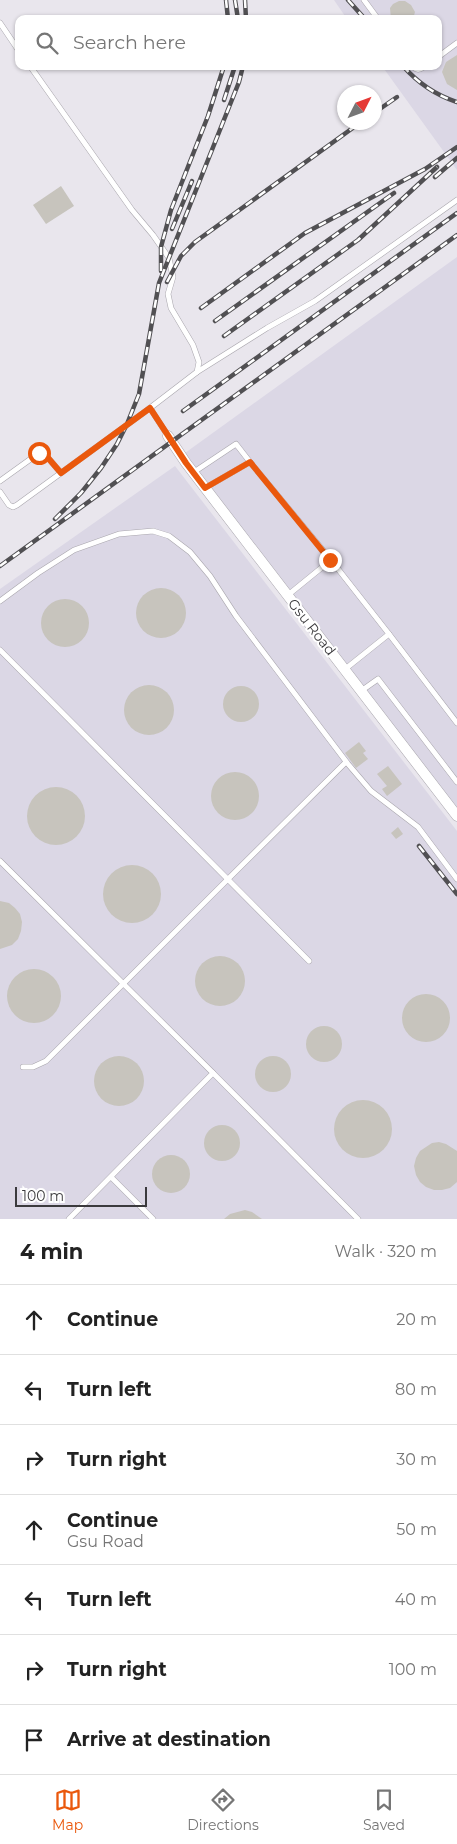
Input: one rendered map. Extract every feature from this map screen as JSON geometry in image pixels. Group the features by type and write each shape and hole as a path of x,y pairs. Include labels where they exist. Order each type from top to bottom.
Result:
{"street":[{"name":"Gsu Road","path":"168,436 193,473 344,670 455,810"}],"lane":[{"path":"364,0 375,15"},
{"path":"0,23 15,45"},
{"path":"442,54 457,43"},
{"path":"33,70 132,210 169,258 173,277 168,294 171,308 193,344 199,362 197,372"},
{"path":"0,492 9,505 13,507 197,372 267,328 315,301 457,200"},
{"path":"150,408 168,436"},
{"path":"193,473 236,444 389,634 457,723"},
{"path":"0,482 43,452 61,473"},
{"path":"205,488 250,462"},
{"path":"0,601 74,550 119,534 152,531 169,536 190,552 210,576 236,616 346,762 371,791 418,827 457,879"},
{"path":"287,595 330,560"},
{"path":"344,670 389,634"},
{"path":"0,650 309,961"},
{"path":"361,691 378,679 457,782"},
{"path":"23,1067 33,1067 46,1061 346,762"},
{"path":"0,860 358,1219"},
{"path":"69,1219 213,1073"},
{"path":"110,1177 153,1219"}],"shaded area":[{"path":"334,0 457,0 457,170 385,70 442,70 442,15 344,15"},
{"path":"457,257 457,809 185,453"},
{"path":"175,466 457,831 457,1219 0,1219 0,589"}],"building":[{"path":"405,1 411,5 415,12 414,15 391,15 390,8 393,4"},
{"path":"457,55 457,90 447,84 442,72 446,62"},
{"path":"61,186 74,206 46,224 33,205"},
{"path":"161,588 171,590 179,595 184,603 186,613 184,623 179,631 171,636 161,638 151,636 143,631 138,623 136,613 138,603 143,595 151,590"},
{"path":"60,599 70,599 82,606 89,618 89,628 82,640 70,647 60,647 52,643 45,636 41,628 41,618 45,610 52,603"},
{"path":"144,685 154,685 167,692 174,705 174,715 167,728 154,735 144,735 135,731 128,724 124,715 124,705 128,696 135,689"},
{"path":"241,686 248,687 254,691 258,697 258,711 254,717 248,721 241,722 234,721 228,717 224,711 223,704 224,697 228,691 234,687"},
{"path":"359,742 366,751 363,753 368,759 356,768 345,753"},
{"path":"388,766 402,784 387,796 382,789 387,786 377,774"},
{"path":"230,772 240,772 249,776 255,782 258,787 258,805 249,816 240,820 230,820 221,816 215,810 211,801 211,791 215,782 221,776"},
{"path":"56,787 72,792 80,800 85,816 80,832 72,840 56,845 40,840 32,832 27,816 32,800 40,792"},
{"path":"398,827 403,834 396,839 391,833"},
{"path":"132,865 148,870 156,878 161,894 156,910 148,918 132,923 116,918 108,910 103,894 108,878 116,870"},
{"path":"0,901 9,903 15,908 20,914 22,922 18,939 12,945 0,949"},
{"path":"215,956 225,956 238,963 245,976 245,986 238,999 225,1006 215,1006 206,1002 199,995 195,986 195,976 199,967 206,960"},
{"path":"34,969 44,971 53,977 59,986 61,996 59,1006 53,1015 44,1021 34,1023 24,1021 15,1015 9,1006 7,996 9,986 15,977 24,971"},
{"path":"421,994 431,994 443,1001 450,1013 450,1023 443,1035 431,1042 421,1042 413,1038 406,1031 402,1023 402,1013 406,1005 413,998"},
{"path":"324,1026 331,1027 337,1031 341,1037 341,1051 337,1057 331,1061 324,1062 317,1061 311,1057 307,1051 306,1044 307,1037 311,1031 317,1027"},
{"path":"119,1056 128,1058 139,1067 144,1081 142,1090 133,1101 119,1106 110,1104 99,1095 94,1081 96,1072 105,1061"},
{"path":"273,1056 280,1057 286,1061 290,1067 290,1081 286,1087 280,1091 273,1092 266,1091 260,1087 256,1081 255,1074 256,1067 260,1061 266,1057"},
{"path":"357,1100 369,1100 384,1108 392,1123 392,1135 384,1150 369,1158 357,1158 342,1150 334,1135 334,1123 342,1108"},
{"path":"222,1125 229,1126 235,1130 239,1136 239,1150 235,1156 229,1160 222,1161 215,1160 209,1156 205,1150 204,1143 205,1136 209,1130 215,1126"},
{"path":"439,1142 457,1151 457,1182 450,1188 434,1190 420,1182 414,1166 420,1151 432,1143"},
{"path":"171,1155 184,1161 190,1174 184,1187 171,1193 158,1187 152,1174 158,1161"},
{"path":"245,1210 252,1212 262,1219 224,1219 230,1214"}],"railway":[{"path":"226,0 228,15"},
{"path":"235,0 237,15"},
{"path":"245,0 246,15"},
{"path":"348,0 361,15"},
{"path":"161,271 161,247 171,210 208,116 223,70"},
{"path":"224,100 234,70"},
{"path":"55,519 81,493 101,468 117,444 127,424 139,394 159,283 239,82 242,70"},
{"path":"407,70 427,88 457,102"},
{"path":"382,107 397,97"},
{"path":"167,282 181,256 195,242 350,130"},
{"path":"201,308 305,233 425,169 457,147"},
{"path":"435,177 457,158"},
{"path":"224,336 358,240 437,167"},
{"path":"172,229 192,181"},
{"path":"215,321 394,193"},
{"path":"183,411 457,213"},
{"path":"0,566 457,235"},
{"path":"419,846 457,894"}],"route":[{"path":"39,453 43,452 61,473 150,408 205,488 250,462 330,560"}]}
